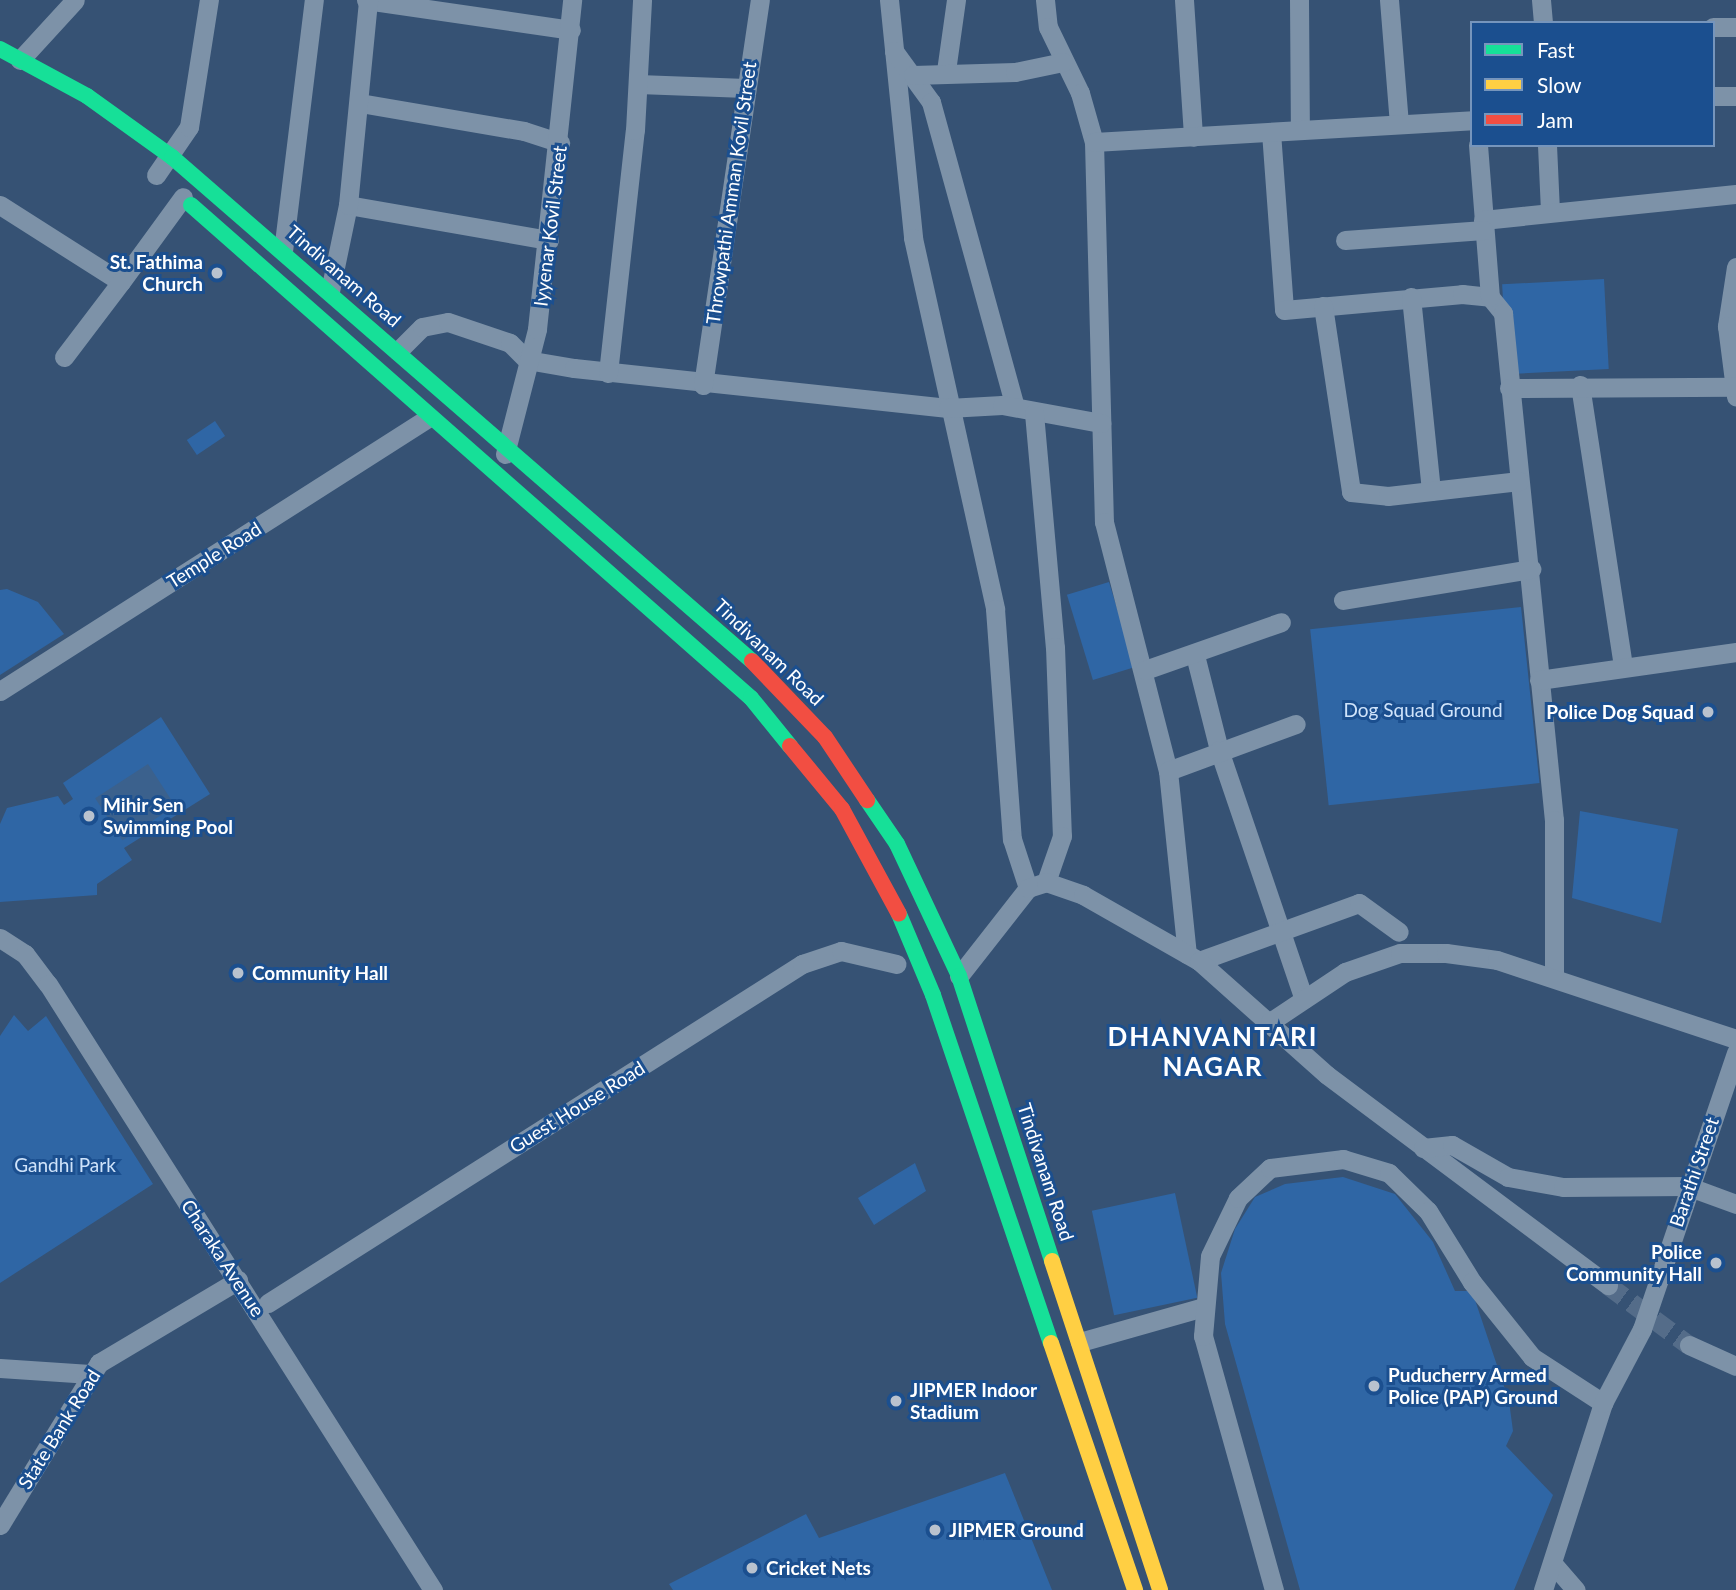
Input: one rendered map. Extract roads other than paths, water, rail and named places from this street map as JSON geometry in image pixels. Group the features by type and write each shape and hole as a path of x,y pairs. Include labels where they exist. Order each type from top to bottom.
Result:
{"highway":[{"name":"Tindivanam Road","path":"0,49 87,96 172,157 284,251 763,670 825,737 897,844 959,976 1160,1590"},
{"path":"138,160 183,197 428,418 751,698 842,809 919,957 1055,1349 1135,1590"},
{"path":"1055,1349 1080,1342"}],"street":[{"path":"20,60 75,0"},
{"path":"156,175 172,157 189,127 209,0"},
{"path":"284,251 314,0"},
{"path":"330,291 348,205 360,103 367,0 570,30"},
{"name":"Iyyenar Kovil Street","path":"509,450 550,240 572,0"},
{"path":"608,373 638,84 642,0"},
{"name":"Throwpathi Amman Kovil Street","path":"703,385 738,174 746,88 760,0"},
{"path":"889,0 913,238 948,408 995,609 1012,838 1037,885 1105,906 1193,957 1423,1148 1608,1286"},
{"path":"946,71 956,0"},
{"path":"1045,0 1048,27 1094,142 1104,370 1099,474 1106,533 1145,670 1168,771 1193,957"},
{"path":"1184,0 1194,138"},
{"path":"1299,0 1300,130"},
{"path":"1390,0 1399,124"},
{"path":"1541,0 1542,21"},
{"path":"1715,27 1736,27"},
{"path":"894,51 932,102 1025,410 1055,646 1062,836 1037,885 959,976"},
{"path":"913,75 946,71 1015,72 1063,62"},
{"path":"638,84 746,88"},
{"path":"1715,96 1736,96"},
{"path":"360,103 524,131 560,143"},
{"path":"1094,142 1470,120"},
{"path":"1271,132 1284,310 1411,297 1490,297"},
{"path":"1478,147 1490,297 1503,313 1555,820 1554,978"},
{"path":"1547,147 1550,212"},
{"path":"1345,240 1484,225 1550,212 1736,194"},
{"path":"64,357 183,197"},
{"path":"0,205 121,282"},
{"path":"348,205 550,240"},
{"path":"1509,388 1580,385 1735,391 1732,338 1736,267"},
{"path":"1411,297 1431,491"},
{"path":"1322,306 1351,492 1371,497 1519,481"},
{"path":"398,351 422,327 448,322 510,343 527,360 608,373 703,385 948,408 1025,410 1101,423"},
{"path":"1580,385 1623,667"},
{"name":"Temple Road","path":"0,691 428,418"},
{"path":"491,472 509,450"},
{"path":"1343,600 1531,569"},
{"path":"1145,670 1195,655 1281,622"},
{"path":"1539,680 1736,652"},
{"path":"1195,655 1219,750 1282,928 1304,999"},
{"path":"1168,771 1219,750 1296,724"},
{"path":"1193,957 1359,903 1399,932"},
{"name":"Charaka Avenue","path":"0,937 25,954 48,984 238,1280 261,1308 433,1590"},
{"name":"Guest House Road","path":"261,1308 802,964 841,951 897,964"},
{"path":"1270,1022 1345,972 1400,953 1497,960 1736,1040"},
{"name":"Barathi Street","path":"1545,1589 1603,1403 1655,1292 1687,1185 1736,1053"},
{"path":"1423,1148 1452,1145 1508,1177 1563,1187 1687,1185 1736,1204"},
{"path":"1274,1590 1203,1336 1209,1256 1238,1198 1270,1168 1343,1159 1389,1173 1428,1211 1472,1282 1532,1357 1603,1403"},
{"name":"State Bank Road","path":"0,1525 90,1374 126,1344 238,1280"},
{"path":"1080,1342 1204,1307"},
{"path":"1689,1345 1736,1366"},
{"path":"0,1368 90,1374"},
{"path":"1554,1565 1576,1590"}],"tunnel":[{"path":"1608,1285 1689,1345"}],"place":[{"name":"St. Fathima Church","path":"217,273"},
{"name":"Police Dog Squad","path":"1708,712"},
{"name":"Mihir Sen Swimming Pool","path":"89,816"},
{"name":"Community Hall","path":"238,973"},
{"name":"Police Community Hall","path":"1716,1263"},
{"name":"Puducherry Armed Police (PAP) Ground","path":"1374,1386"},
{"name":"JIPMER Indoor Stadium","path":"896,1401"},
{"name":"JIPMER Ground","path":"935,1530"},
{"name":"Cricket Nets","path":"752,1568"}],"district":[{"name":"DHANVANTARI NAGAR","path":"1213,1052"}],"park label":[{"name":"Dog Squad Ground","path":"1423,710"},
{"name":"Gandhi Park","path":"65,1165"}]}
